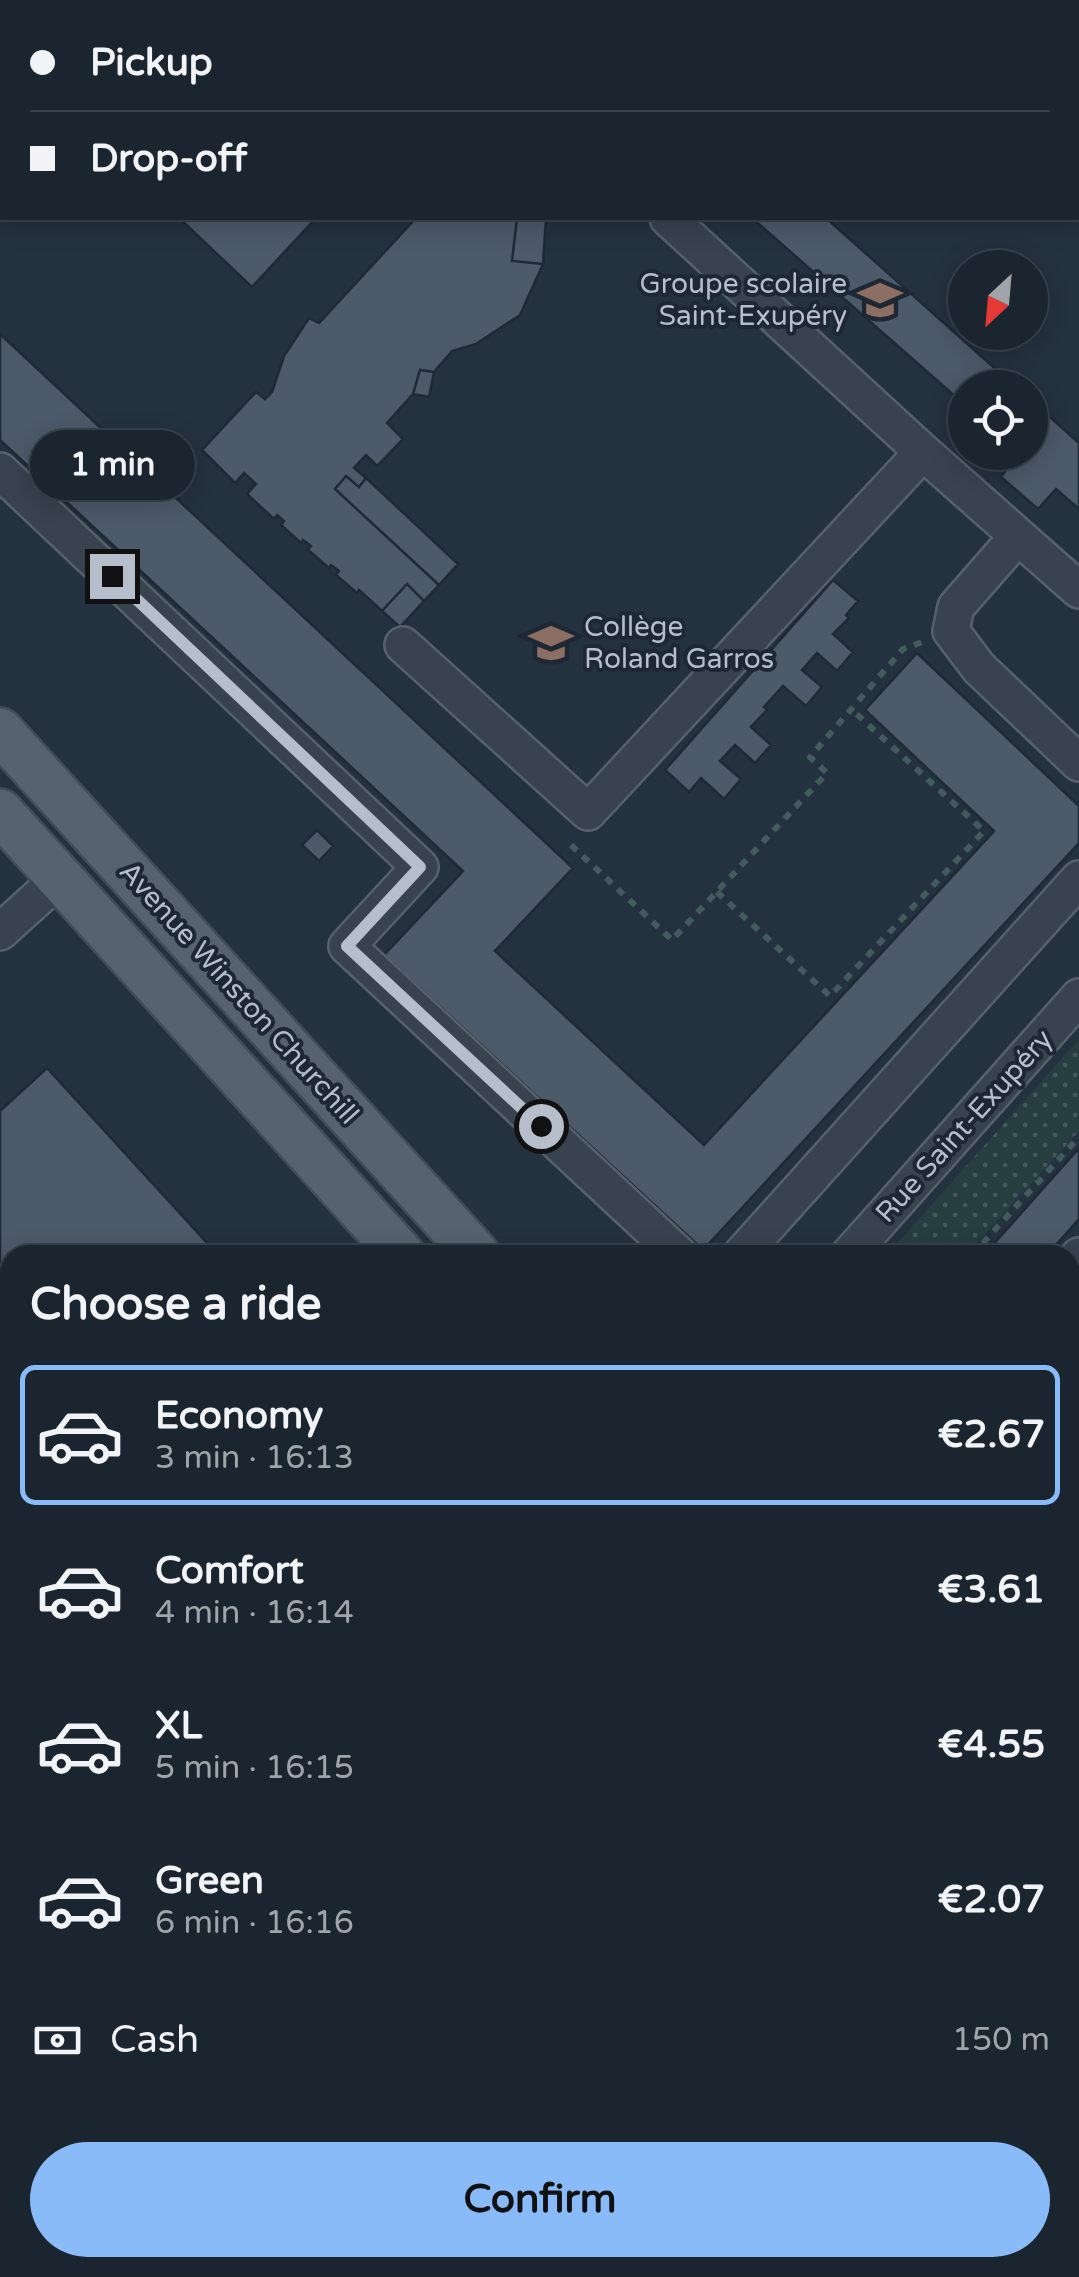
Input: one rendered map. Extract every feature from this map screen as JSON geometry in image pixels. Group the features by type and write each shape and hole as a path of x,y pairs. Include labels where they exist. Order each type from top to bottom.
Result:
{"main road":[{"name":"Avenue Winston Churchill","path":"0,731 468,1245"},
{"name":"Avenue Winston Churchill","path":"0,812 393,1245"}],"street":[{"path":"670,220 1079,590"},
{"path":"403,644 588,812 923,452"},
{"path":"0,471 420,867 347,946 668,1245"},
{"path":"1018,536 956,606 951,631 979,668 1079,763"},
{"path":"0,932 61,877"},
{"path":"751,1245 1079,879"},
{"name":"Rue Saint-Exupéry","path":"858,1245 1079,997"}],"path":[{"path":"565,840 672,940 828,773 810,757 903,648 951,631"},
{"path":"717,892 830,996 984,831 851,710"},
{"path":"981,1245 1079,1136"}],"green space":[{"path":"1079,1039 1079,1131 975,1245 896,1245"}],"building":[{"path":"181,220 314,220 252,287"},
{"path":"414,220 517,220 512,261 543,264 520,315 476,344 452,351 434,372 420,370 413,394 387,423 403,439 377,466 366,455 354,468 366,478 359,487 346,476 335,489 439,585 424,601 407,584 382,611 336,575 339,571 331,565 329,568 308,550 311,546 303,540 301,543 281,525 284,521 277,515 274,519 247,494 256,484 244,473 235,483 202,450 256,392 265,399 272,392 284,356 309,318 319,323"},
{"path":"517,220 546,220 543,264 512,261"},
{"path":"754,220 828,220 948,327 948,350 974,350 997,370 948,370 948,390"},
{"path":"0,334 573,868 495,951 704,1145 994,831 865,710 917,653 1079,806 1079,843 708,1245 698,1245 384,955 463,871 0,440"},
{"path":"420,370 434,372 429,397 413,394"},
{"path":"1048,415 1079,443 1079,509 1056,489 1038,509 1001,477 1006,470 1048,470"},
{"path":"346,476 359,487 366,478 458,564 439,585 335,489"},
{"path":"833,580 858,601 846,615 849,618 833,634 853,652 837,671 817,653 802,670 822,687 806,706 783,686 764,707 767,710 751,727 771,745 755,763 735,745 720,761 741,779 724,799 701,778 689,792 665,770"},
{"path":"407,584 424,601 400,627 382,611"},
{"path":"317,830 333,846 319,861 302,845"},
{"path":"47,1068 209,1245 0,1245 0,1111"},
{"path":"1079,1148 1079,1219 1056,1245 993,1245"}],"place":[{"name":"Groupe scolaire Saint-Exupéry","path":"880,300"},
{"name":"Collège Roland Garros","path":"551,643"}],"route":[{"path":"112,576 420,867 347,946 541,1126"}]}
